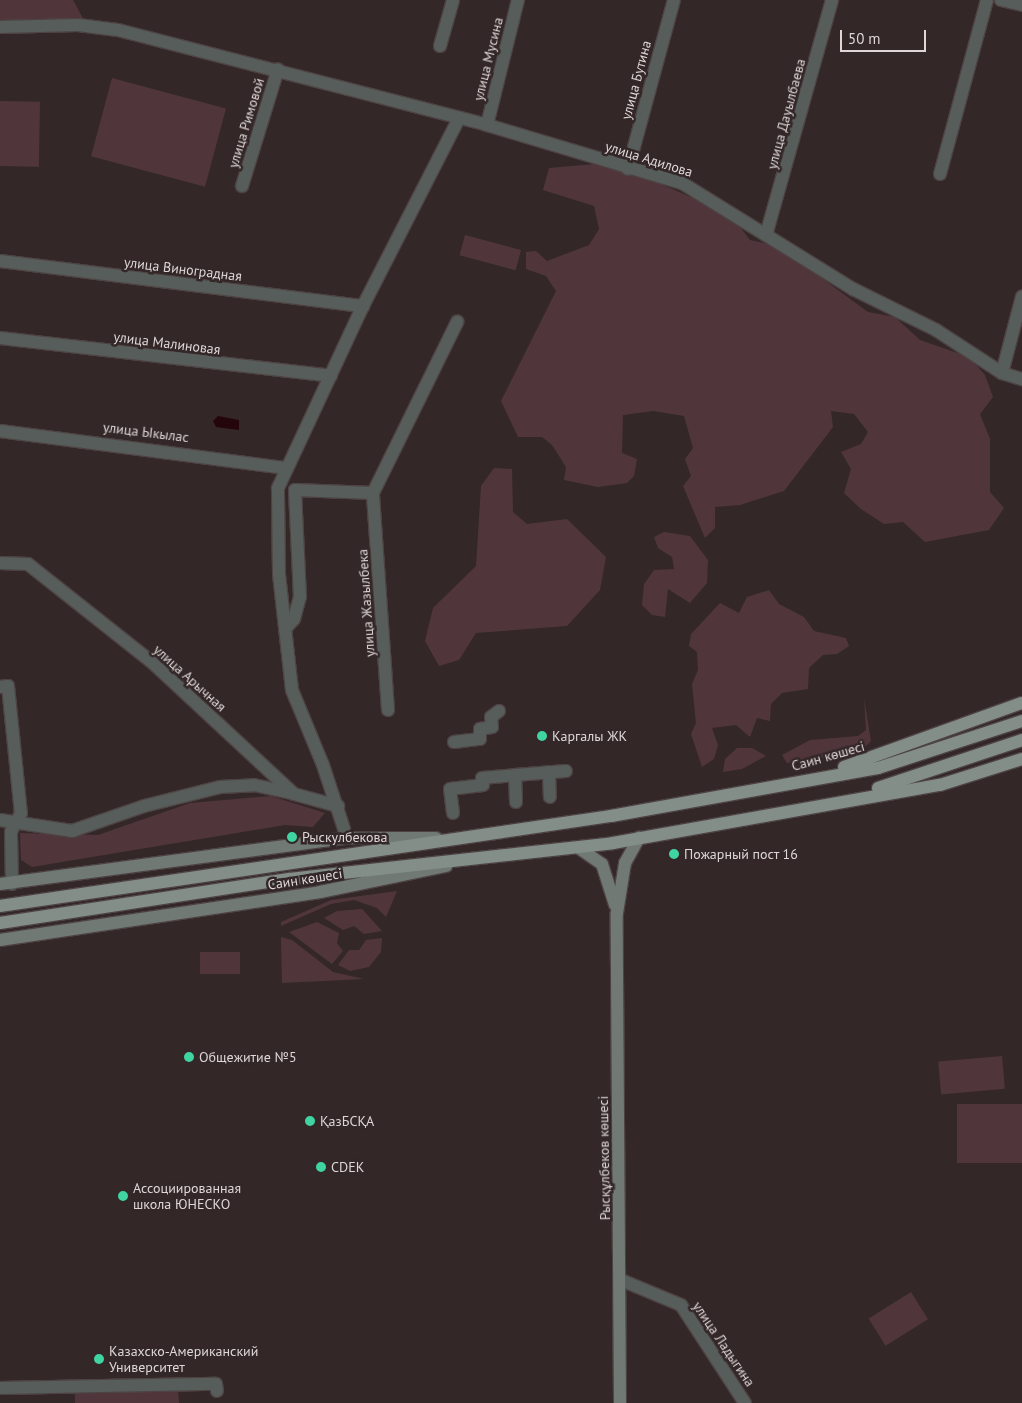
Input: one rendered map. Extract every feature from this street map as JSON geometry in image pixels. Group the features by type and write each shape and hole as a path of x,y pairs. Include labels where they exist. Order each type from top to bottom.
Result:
{"main road":[{"name":"Саин көшесі","path":"787,783 874,758 1022,703"},
{"name":"Саин көшесі","path":"787,783 878,768 1022,721"},
{"path":"835,802 1022,740"},
{"path":"835,802 940,785 1022,759"},
{"path":"0,906 446,838 610,816 787,783"},
{"name":"Саин көшесі","path":"471,860 613,843 835,802"},
{"path":"0,924 289,879 471,860"}],"street":[{"path":"440,46 453,0"},
{"name":"улица Мусина","path":"487,126 518,0"},
{"name":"улица Бутина","path":"628,169 674,0"},
{"name":"улица Дауылбаева","path":"766,235 832,0"},
{"path":"940,174 986,0"},
{"path":"1001,0 1022,5"},
{"name":"улица Адилова","path":"0,26 97,25 278,69 459,118 628,169 682,183 853,289 936,330 1002,373 1022,379"},
{"name":"улица Римовой","path":"242,186 278,69"},
{"path":"346,838 338,806 292,690 285,628 276,501 286,468 363,306 459,118"},
{"name":"улица Виноградная","path":"0,261 363,306"},
{"path":"1002,373 1022,297"},
{"path":"285,628 294,620 300,597 295,490 373,493 457,322"},
{"name":"улица Малиновая","path":"0,338 331,376"},
{"name":"улица Ыкылас","path":"0,431 286,468"},
{"name":"улица Жазылбека","path":"373,493 388,710"},
{"name":"улица Арычная","path":"0,563 23,563 154,664 294,794 338,806"},
{"path":"0,687 8,686 19,820 11,832 6,884 346,838 446,838"},
{"path":"454,742 480,739 480,729 492,727 491,717 499,711"},
{"path":"453,813 450,789 482,785 482,778 566,771"},
{"path":"549,772 550,797"},
{"path":"515,775 516,802"},
{"path":"0,820 19,820 30,827 72,831 144,806 228,786 254,785 294,794"},
{"path":"616,913 625,863 639,838"},
{"path":"580,848 602,864 616,913"},
{"name":"Саин көшесі","path":"0,940 320,892 471,860"},
{"name":"Рысқұлбеков көшесі","path":"616,913 621,1280 620,1403"},
{"name":"улица Ладыгина","path":"621,1280 681,1306 745,1403"},
{"path":"0,1388 216,1384 217,1391"}],"shaded area":[{"path":"0,0 73,0 85,22 0,23"},
{"path":"112,78 226,109 205,187 91,156"},
{"path":"0,101 40,102 39,167 0,166"},
{"path":"595,164 656,182 730,214 750,240 778,246 868,312 895,317 920,340 969,357 985,375 993,397 980,414 990,439 990,492 1004,508 989,530 925,542 903,522 884,524 861,509 844,493 851,469 841,452 861,444 868,432 854,414 831,411 833,427 784,491 740,505 715,507 715,528 705,538 683,486 691,476 685,459 693,448 684,416 653,411 623,415 622,453 637,459 634,476 627,483 598,487 564,480 566,467 552,445 542,437 518,437 501,401 556,291 546,276 526,269 526,252 536,251 547,261 589,245 599,229 594,206 543,190 549,168"},
{"path":"465,235 521,250 516,270 460,255"},
{"path":"218,416 239,420 239,430 216,427 213,421"},
{"path":"494,468 512,469 513,512 527,524 567,519 606,557 600,590 567,626 476,633 459,660 439,666 425,641 433,608 476,566 481,486"},
{"path":"664,532 690,536 708,560 707,583 690,603 668,589 665,617 652,615 642,605 644,584 654,570 674,569 672,557 658,548 654,537"},
{"path":"769,590 779,604 804,617 814,631 846,638 849,646 837,654 823,655 809,668 808,689 782,693 771,704 770,721 757,718 750,737 736,725 712,728 718,745 714,759 702,767 691,734 696,723 692,684 698,670 697,652 689,646 691,634 720,603 739,613 747,597"},
{"path":"864,698 871,741 860,752 787,763 782,755 810,740 858,736 866,730"},
{"path":"737,748 752,748 766,756 742,769 723,772 725,759"},
{"path":"271,796 325,813 313,827 285,825 32,867 21,860 20,833 98,835 190,803"},
{"path":"397,891 386,917 377,908 354,900 331,904 281,926 281,922 331,900"},
{"path":"362,909 382,931 364,934 354,926 343,930 324,918 337,911"},
{"path":"317,922 339,933 337,943 343,951 332,964 289,932"},
{"path":"281,937 292,940 333,972 364,979 282,983"},
{"path":"382,938 381,952 369,967 350,971 338,965 349,950 359,950 366,940"},
{"path":"200,952 240,952 240,974 200,974"},
{"path":"1002,1056 1005,1089 941,1094 938,1062"},
{"path":"957,1104 1022,1104 1022,1163 957,1163"},
{"path":"911,1292 928,1319 886,1346 869,1318"},
{"path":"178,1389 179,1403 75,1403 75,1394"}],"place":[{"name":"Каргалы ЖК","path":"542,736"},
{"name":"Рыскулбекова","path":"292,837"},
{"name":"Пожарный пост 16","path":"674,854"},
{"name":"Общежитие №5","path":"189,1057"},
{"name":"ҚазБСҚА","path":"310,1121"},
{"name":"CDEK","path":"321,1167"},
{"name":"Ассоциированная школа ЮНЕСКО","path":"123,1196"},
{"name":"Казахско-Американский Университет","path":"99,1359"}]}
